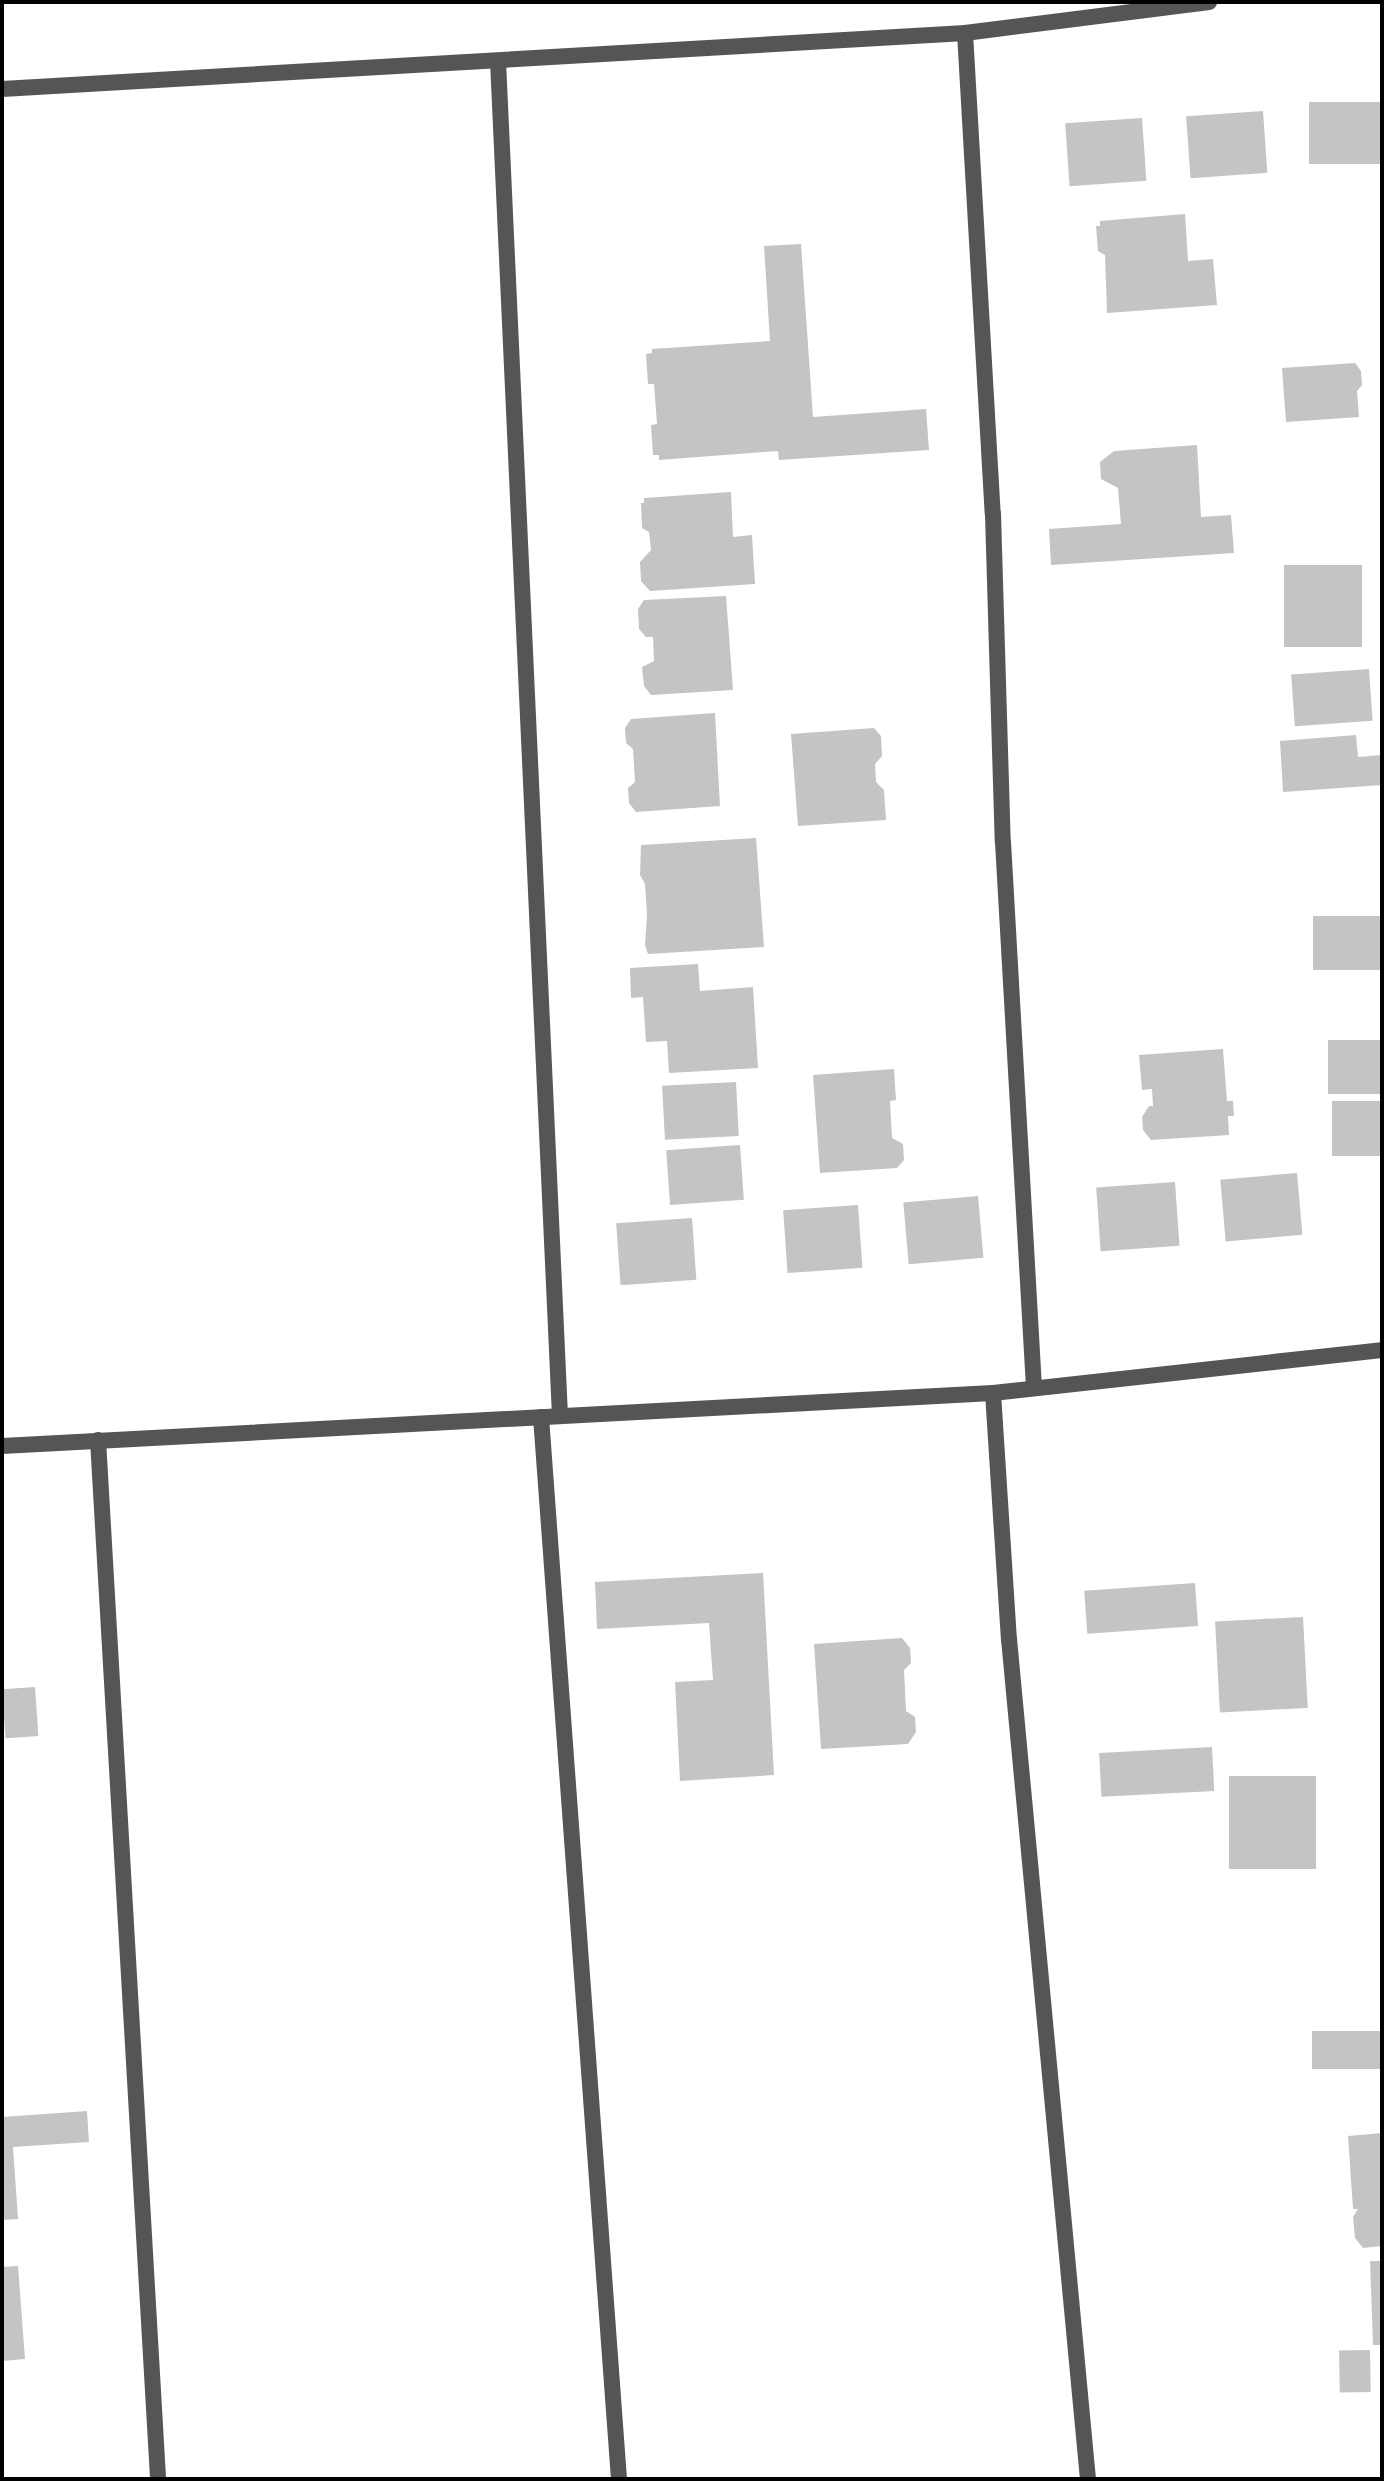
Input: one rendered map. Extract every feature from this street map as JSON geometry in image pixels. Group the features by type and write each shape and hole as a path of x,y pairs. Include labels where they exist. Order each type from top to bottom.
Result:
{"street":[{"path":"2,89 965,33 1209,2"},
{"path":"965,33 993,514 1003,842 1034,1388"},
{"path":"498,61 560,1416"},
{"path":"2,1446 993,1393 1382,1350"},
{"path":"993,1393 1009,1639 1088,2479"},
{"path":"541,1417 619,2479"},
{"path":"98,1440 158,2479"}],"building":[{"path":"1309,102 1382,102 1382,164 1309,164"},
{"path":"1263,111 1267,173 1191,178 1186,116"},
{"path":"1142,118 1146,181 1070,186 1065,123"},
{"path":"1185,214 1188,261 1213,259 1217,305 1107,313 1105,255 1098,251 1096,226 1100,226 1100,221"},
{"path":"801,244 813,417 926,409 929,450 779,460 778,451 659,460 659,455 653,455 651,425 657,424 654,384 648,384 646,354 652,353 652,349 770,341 764,246"},
{"path":"1355,363 1361,371 1362,385 1357,391 1359,417 1286,422 1282,368"},
{"path":"1197,445 1201,517 1231,515 1234,553 1051,565 1049,529 1121,524 1118,488 1101,479 1100,462 1114,451"},
{"path":"731,492 733,537 752,535 755,584 650,591 641,581 640,562 651,550 649,532 642,528 641,503 644,503 644,498"},
{"path":"1284,565 1362,565 1362,647 1284,647"},
{"path":"726,596 733,690 651,695 644,686 642,667 654,661 653,637 646,637 639,629 638,609 644,600"},
{"path":"1369,669 1373,721 1295,726 1291,674"},
{"path":"715,713 720,806 636,812 629,803 628,788 635,782 633,749 626,743 625,728 631,719"},
{"path":"874,728 881,736 882,756 875,764 876,782 884,790 886,820 798,826 791,734"},
{"path":"1356,735 1358,757 1382,755 1382,785 1283,792 1280,741"},
{"path":"756,838 764,947 648,954 645,945 645,884 640,875 641,845"},
{"path":"1313,916 1382,916 1382,970 1313,970"},
{"path":"698,964 700,991 753,987 758,1068 669,1073 667,1041 646,1042 643,997 631,998 630,968"},
{"path":"1328,1040 1382,1040 1382,1094 1328,1094"},
{"path":"1223,1049 1227,1101 1233,1101 1234,1116 1228,1116 1229,1135 1151,1140 1143,1130 1142,1117 1149,1106 1153,1106 1152,1089 1142,1090 1139,1055"},
{"path":"894,1069 896,1100 890,1101 892,1138 903,1144 904,1160 897,1168 820,1173 813,1075"},
{"path":"736,1082 739,1136 665,1140 662,1086"},
{"path":"1332,1101 1382,1101 1382,1156 1332,1156"},
{"path":"740,1145 744,1200 670,1205 666,1150"},
{"path":"1297,1173 1302,1235 1226,1241 1220,1180"},
{"path":"1175,1182 1179,1246 1101,1251 1096,1188"},
{"path":"978,1196 983,1258 909,1264 903,1203"},
{"path":"858,1205 862,1268 788,1273 783,1210"},
{"path":"692,1218 696,1280 621,1285 616,1223"},
{"path":"763,1573 774,1775 680,1781 675,1682 713,1680 709,1623 597,1629 595,1582"},
{"path":"1195,1583 1198,1626 1087,1634 1084,1591"},
{"path":"1303,1617 1308,1708 1220,1712 1215,1622"},
{"path":"902,1638 910,1648 911,1663 904,1670 906,1711 915,1717 916,1732 908,1744 821,1749 814,1644"},
{"path":"35,1687 38,1736 5,1738 2,1689"},
{"path":"1212,1747 1214,1791 1101,1797 1099,1753"},
{"path":"1229,1776 1316,1776 1316,1869 1229,1869"},
{"path":"1312,2031 1382,2031 1382,2069 1312,2069"},
{"path":"87,2111 89,2142 13,2147 18,2219 2,2220 2,2117"},
{"path":"1382,2133 1382,2246 1363,2248 1355,2238 1353,2217 1358,2209 1353,2209 1348,2136"},
{"path":"1370,2261 1382,2261 1382,2345 1373,2345"},
{"path":"18,2266 25,2359 2,2361 2,2267"},
{"path":"1370,2350 1371,2392 1340,2393 1339,2351"}]}
